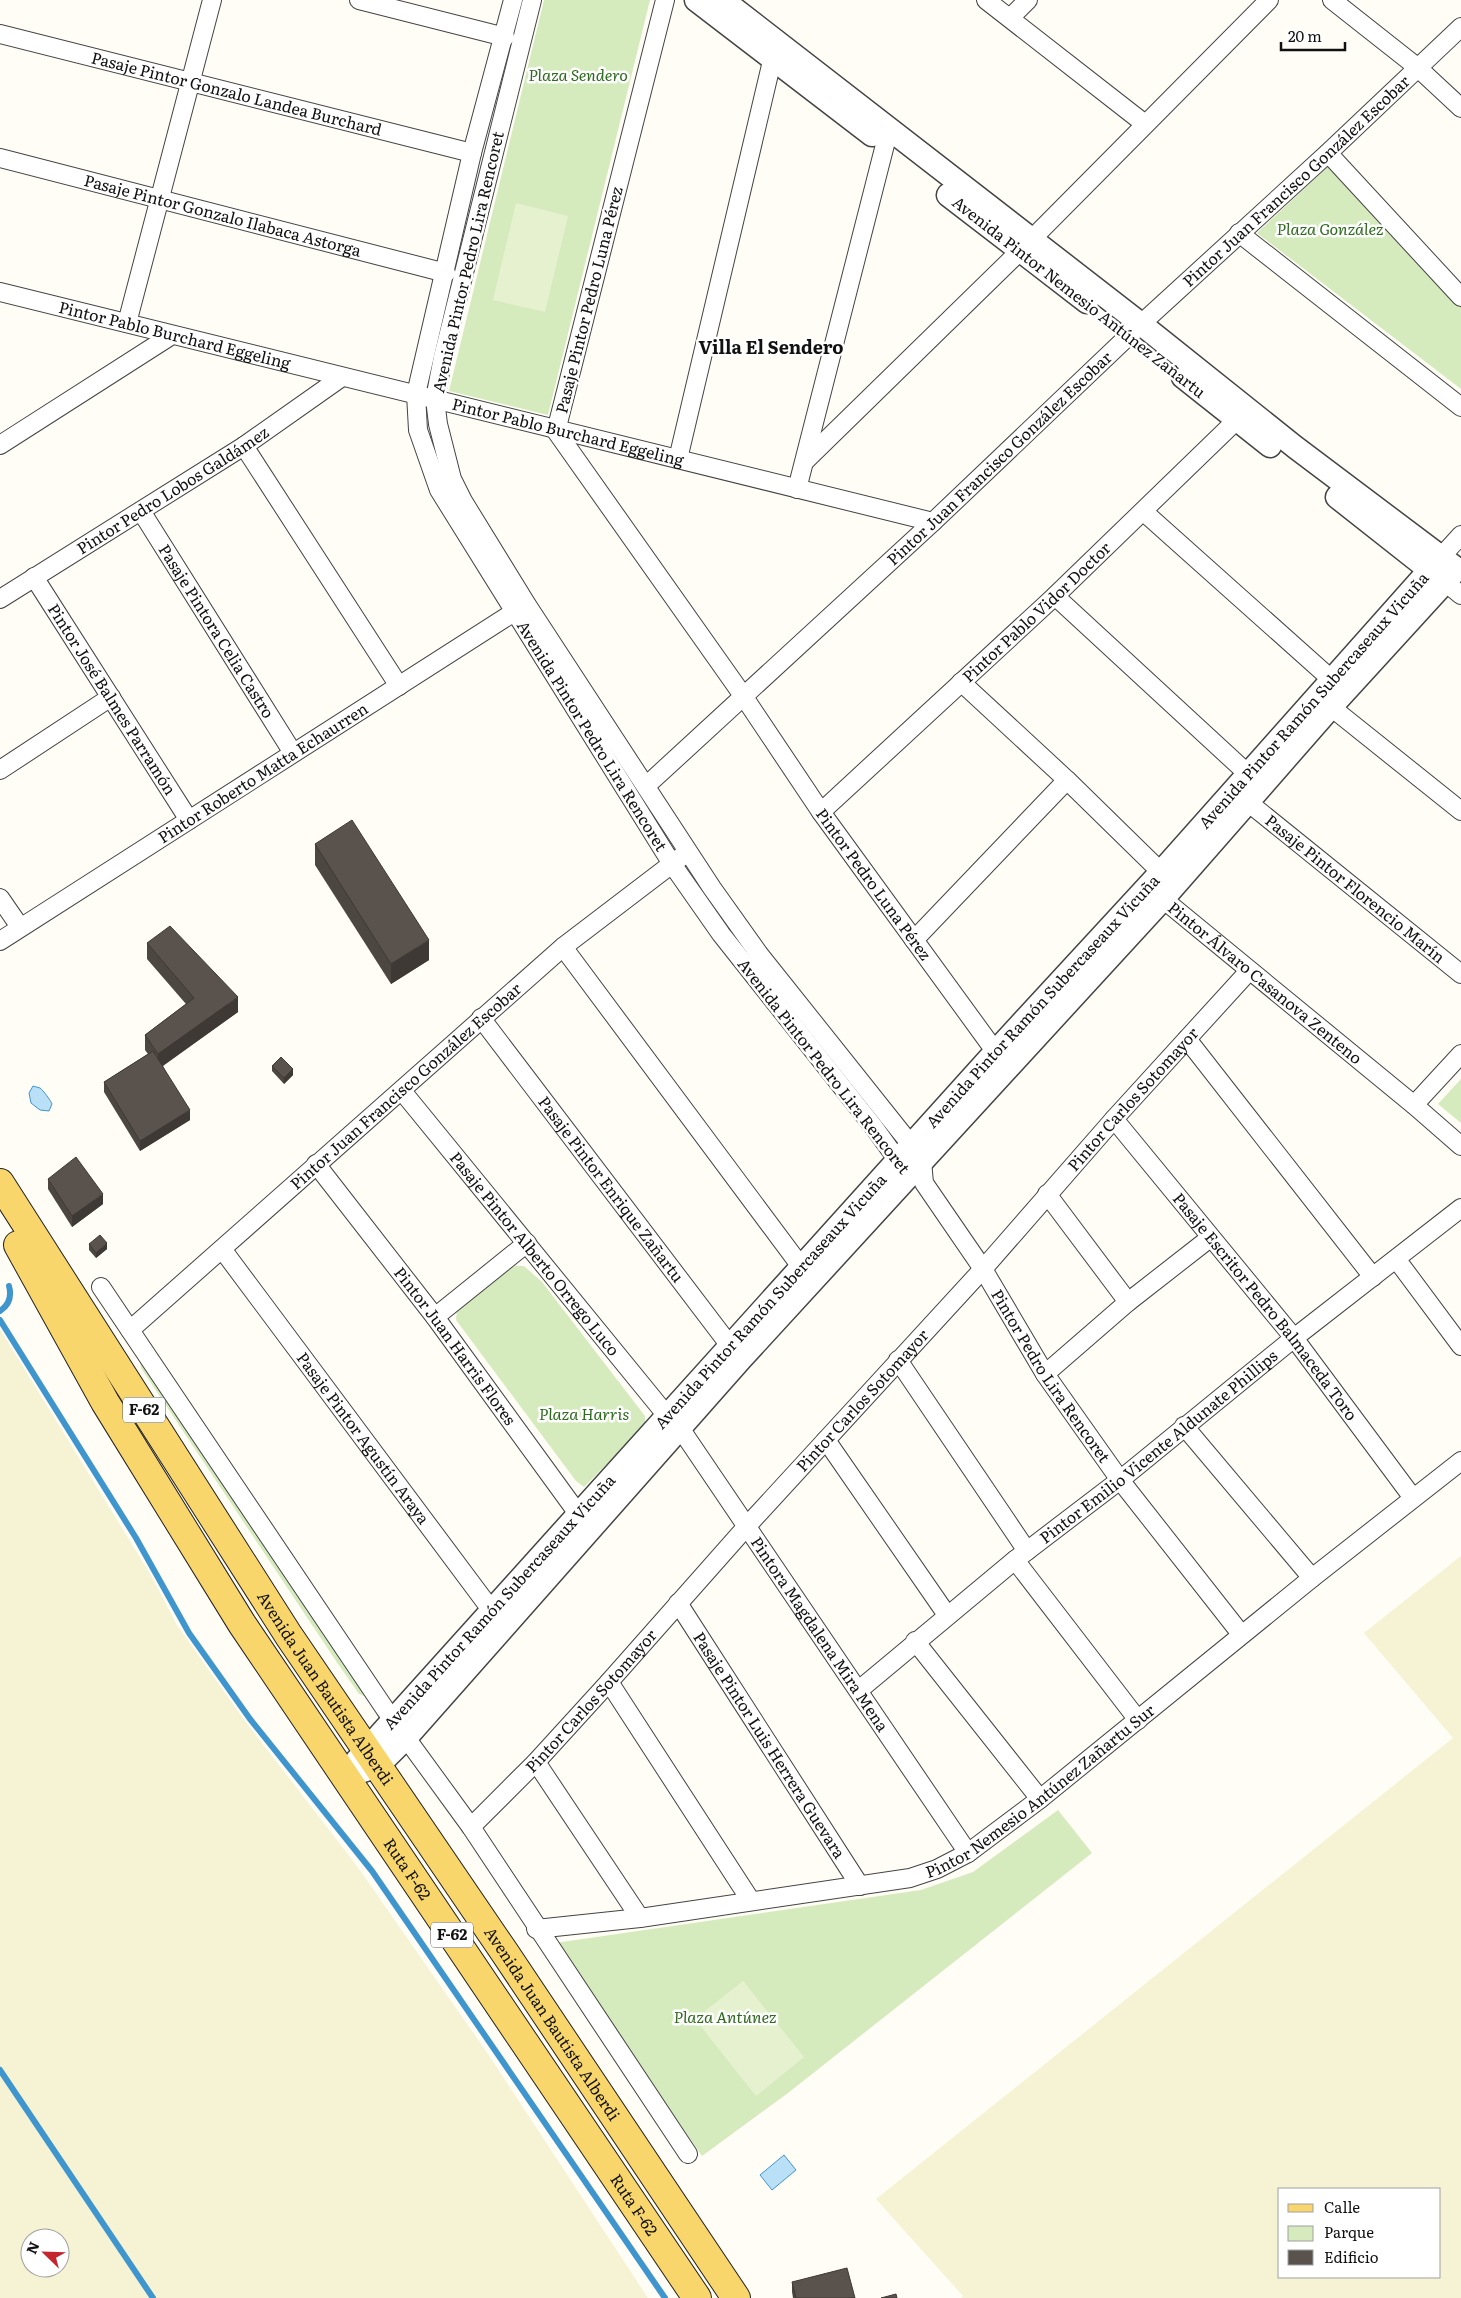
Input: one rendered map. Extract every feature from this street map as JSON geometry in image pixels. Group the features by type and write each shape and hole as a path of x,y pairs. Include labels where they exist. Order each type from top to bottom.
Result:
{"main road":[{"name":"Avenida Juan Bautista Alberdi","path":"0,1184 289,1636 661,2187"},
{"name":"Ruta F-62","path":"0,1213 105,1402 242,1624 697,2298"},
{"name":"Ruta F-62","path":"661,2187 736,2298"}],"street":[{"path":"127,323 212,0"},
{"path":"359,0 505,36"},
{"name":"Avenida Pintor Pedro Lira Rencoret","path":"513,0 505,36 472,153 446,273 416,394 418,430 439,490 646,786 759,954 913,1166"},
{"name":"Avenida Pintor Pedro Lira Rencoret","path":"532,0 443,357 435,399 442,448 452,479 521,609 672,864 721,934 873,1126 913,1166"},
{"name":"Pasaje Pintor Pedro Luna Pérez","path":"665,0 556,431 744,697"},
{"name":"Avenida Pintor Nemesio Antúnez Zañartu","path":"696,0 772,60 886,137"},
{"name":"Avenida Pintor Nemesio Antúnez Zañartu","path":"723,0 886,137 1024,246 1135,329 1451,573"},
{"path":"986,0 1145,124"},
{"path":"1010,18 1028,0"},
{"path":"806,460 1024,246 1269,0"},
{"path":"1332,0 1417,67 1461,108"},
{"name":"Pintor Juan Francisco González Escobar","path":"646,786 933,522 1135,329 1328,153 1461,27"},
{"name":"Pasaje Pintor Gonzalo Landea Burchard","path":"0,34 472,153"},
{"path":"678,459 772,60"},
{"path":"797,489 806,460 886,137"},
{"path":"1328,153 1461,297"},
{"name":"Pasaje Pintor Gonzalo Ilabaca Astorga","path":"0,158 446,273"},
{"path":"1239,233 1461,407"},
{"name":"Pintor Pablo Burchard Eggeling","path":"2,294 127,323 416,394 556,431 933,522"},
{"path":"0,445 172,335"},
{"name":"Pintor Pedro Lobos Galdámez","path":"0,599 244,446 342,377"},
{"name":"Pintor Pablo Vidor Doctor","path":"821,812 1055,596 1144,512 1243,414"},
{"path":"244,446 399,686"},
{"name":"Pasaje Pintora Celia Castro","path":"141,511 293,753"},
{"path":"1144,512 1331,679 1331,707 1461,811"},
{"name":"Avenida Pintor Ramón Subercaseaux Vicuña","path":"1001,1060 1163,899 1250,803 1331,707 1451,573 1461,535"},
{"name":"Avenida Pintor Ramón Subercaseaux Vicuña","path":"345,1776 372,1757 400,1729 736,1353 913,1166 1161,872 1331,679 1451,573"},
{"name":"Pintor José Balmes Parramón","path":"34,577 189,820"},
{"path":"1055,596 1248,774 1250,803"},
{"name":"Pintor Roberto Matta Echaurren","path":"0,940 521,609"},
{"path":"961,682 1067,780 1161,872"},
{"path":"0,770 111,697"},
{"name":"Pintor Pedro Luna Pérez","path":"744,697 821,812 1001,1060"},
{"path":"914,940 1067,780"},
{"name":"Pasaje Pintor Florencio Marín","path":"1250,803 1461,974"},
{"name":"Pintor Juan Francisco González Escobar","path":"130,1330 563,947 688,851"},
{"name":"Pintor Álvaro Casanova Zenteno","path":"1161,872 1163,899 1414,1105 1461,1146"},
{"path":"0,898 20,927"},
{"path":"563,947 807,1276"},
{"name":"Pintor Carlos Sotomayor","path":"471,1828 536,1762 609,1682 747,1526 983,1269 1114,1119 1249,971"},
{"name":"Pasaje Pintor Enrique Zañartu","path":"481,1018 736,1353"},
{"path":"1188,1039 1373,1277"},
{"path":"1414,1105 1461,1054"},
{"name":"Pasaje Pintor Alberto Orrego Luco","path":"402,1091 674,1423"},
{"name":"Pasaje Escritor Pedro Balmaceda Toro","path":"1114,1119 1294,1338 1413,1498"},
{"name":"Pintor Juan Harris Flores","path":"316,1164 435,1316 586,1522"},
{"name":"Pintor Pedro Lira Rencoret","path":"913,1166 983,1269 1045,1374 1120,1480 1241,1634"},
{"path":"1048,1194 1128,1302"},
{"name":"Pintor Emilio Vicente Aldunate Phillips","path":"859,1690 1021,1556 1120,1480 1294,1338 1397,1260 1461,1208"},
{"path":"1045,1374 1128,1302 1210,1238"},
{"path":"435,1316 527,1243"},
{"name":"Pasaje Pintor Agustín Araya","path":"222,1249 498,1620"},
{"path":"1397,1260 1461,1346"},
{"path":"101,1287 400,1729 471,1828 688,2154"},
{"path":"898,1360 1021,1556 1138,1720"},
{"name":"Pintora Magdalena Mira Mena","path":"674,1423 747,1526 968,1853"},
{"path":"1184,1426 1312,1578"},
{"path":"826,1440 948,1615"},
{"name":"Pintor Nemesio Antúnez Zañartu Sur","path":"536,1928 640,1918 860,1886 910,1878 937,1869 968,1853 1040,1799 1241,1634 1461,1461"},
{"name":"Pasaje Pintor Luis Herrera Guevara","path":"678,1603 860,1886"},
{"path":"915,1642 1040,1799"},
{"path":"609,1682 751,1901"},
{"path":"536,1762 640,1918"}],"shaded area":[{"path":"0,1329 152,1577 177,1625 245,1721 357,1866 488,2054 648,2298 0,2298"},
{"path":"1461,1556 1461,2298 961,2298 963,2296 876,2199 1453,1738 1364,1633"}],"green space":[{"name":"Plaza Sendero","path":"544,0 650,0 548,415 449,391"},
{"name":"Plaza González","path":"1332,163 1461,304 1461,389 1257,233"},
{"path":"516,203 568,216 545,312 493,300"},
{"path":"1461,1079 1461,1123 1438,1104"},
{"name":"Plaza Harris","path":"515,1266 524,1266 542,1282 645,1416 645,1423 642,1428 584,1487 576,1481 456,1320 457,1310 508,1269"},
{"path":"142,1360 367,1697 359,1694 336,1661 141,1368 140,1362"},
{"name":"Plaza Antúnez","path":"1058,1810 1092,1853 788,2093 702,2156 555,1943 921,1890 973,1872"},
{"path":"743,1981 804,2057 756,2096 695,2019"}],"water":[{"path":"33,1086 40,1088 45,1093 52,1104 49,1111 40,1110 31,1103 29,1093"},
{"path":"784,2155 796,2170 772,2190 760,2175"}],"building":[{"path":"352,820 429,940 391,964 315,844"},
{"path":"170,926 238,997 158,1054 145,1035 194,998 147,943"},
{"path":"153,1051 190,1110 140,1141 104,1082"},
{"path":"281,1057 293,1069 284,1078 272,1066"},
{"path":"76,1157 103,1194 72,1216 48,1179"},
{"path":"100,1235 107,1243 96,1253 89,1244"},
{"path":"847,2268 855,2298 796,2298 792,2282"},
{"path":"896,2294 897,2298 881,2298"}],"waterway":[{"path":"0,1311 9,1300 9,1286"},
{"path":"0,1320 136,1538 189,1633 250,1719 372,1871 665,2298"},
{"path":"0,2070 153,2298"}],"district":[{"name":"Villa El Sendero","path":"771,348"}]}
